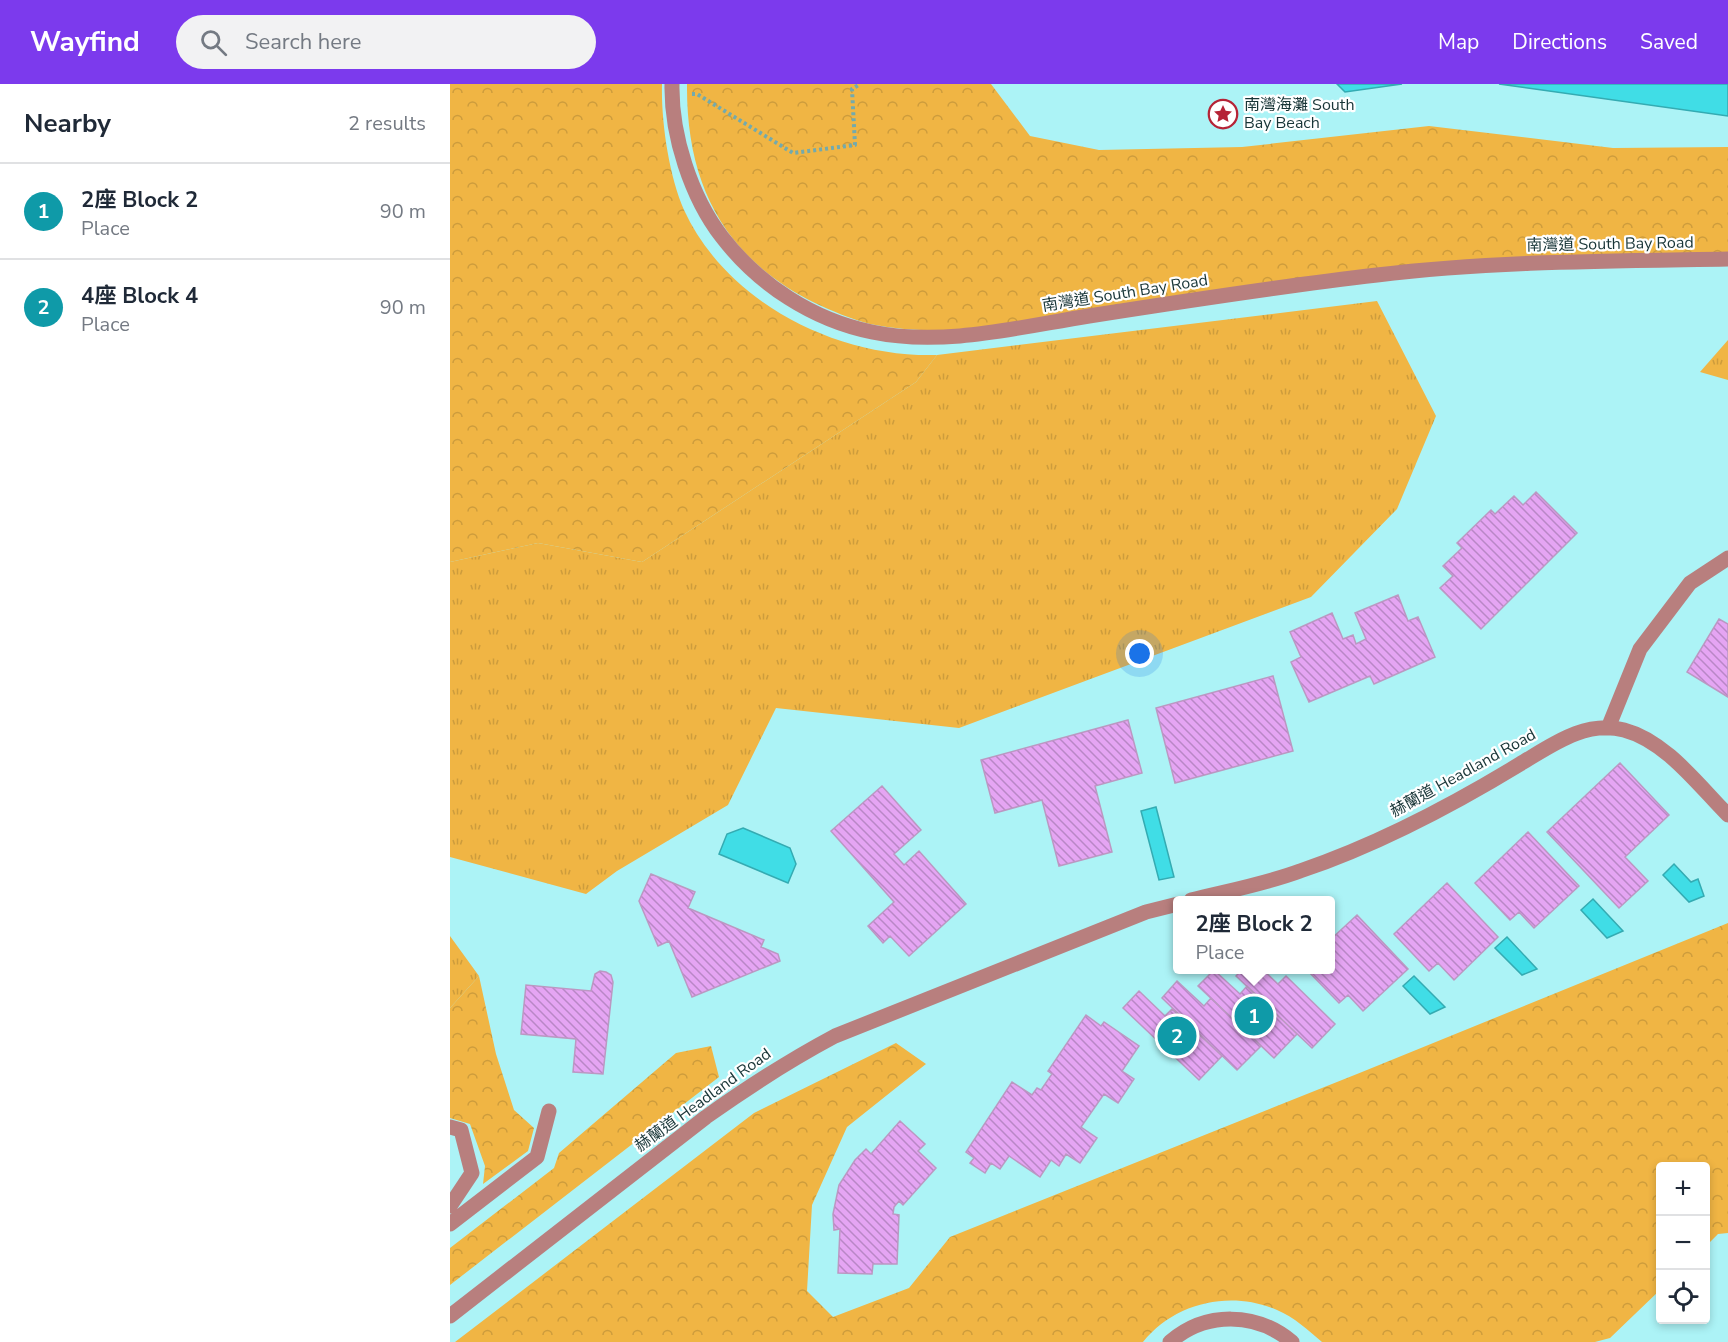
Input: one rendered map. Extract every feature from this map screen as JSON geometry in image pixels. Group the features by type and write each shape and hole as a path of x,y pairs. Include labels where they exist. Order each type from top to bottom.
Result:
{"street":[{"name":"南灣道 South Bay Road","path":"672,90 680,145 691,182 707,217 735,254 766,282 812,311 849,326 893,336 965,336 1180,302 1419,270 1539,263 1728,259"},
{"path":"1608,728 1640,649 1690,583 1728,558"},
{"name":"赫蘭道 Headland Road","path":"1206,896 1299,872 1345,854 1433,813 1560,740 1580,731 1623,729 1644,736 1662,748 1728,815"},
{"name":"赫蘭道 Headland Road","path":"450,1316 706,1117 747,1087 790,1060 835,1036 1146,912 1173,905"},
{"path":"450,1224 537,1157 549,1111"},
{"path":"450,1127 461,1130 471,1173 450,1206"},
{"path":"1170,1342 1202,1323 1237,1319 1270,1327 1292,1342"}],"path":[{"path":"672,90 697,94 793,153 855,144 852,89 860,84"}],"green space":[{"path":"450,84 662,84 667,148 679,196 684,210 703,243 728,272 757,298 789,318 824,335 861,347 899,353 937,355 916,382 642,562 538,543 450,562"},
{"path":"687,84 991,84 1030,136 1099,150 1242,147 1429,126 1613,148 1728,147 1728,255 1523,262 957,330 914,330 881,326 835,312 783,285 756,264 734,240 716,214 703,185 688,120"},
{"path":"1377,301 1436,416 1397,509 1311,597 959,728 776,708 728,805 617,871 586,894 450,857 450,562 538,543 642,562 916,382 937,355"},
{"path":"1728,340 1728,380 1700,372"},
{"path":"1728,923 1728,1233 1718,1234 1710,1242 1710,1162 1656,1162 1656,1294 1610,1338 1595,1342 1322,1342 1295,1320 1277,1310 1241,1301 1223,1301 1187,1309 1171,1317 1143,1342 455,1342 754,1113 896,1043 926,1064 847,1127 812,1205 807,1291 833,1317 909,1288 950,1237"},
{"path":"450,936 479,976 450,1008"},
{"path":"479,976 496,1054 514,1110 534,1128 528,1151 483,1184 485,1166 470,1124 450,1118 450,1008"},
{"path":"711,1046 719,1077 450,1285 450,1248 554,1168 559,1153 676,1053"}],"water":[{"path":"1337,84 1402,84 1345,92"},
{"path":"1499,84 1728,84 1728,116"},
{"path":"1156,807 1174,877 1159,880 1141,811"},
{"path":"743,828 790,848 796,864 788,883 719,854 727,834"},
{"path":"1674,864 1691,882 1698,879 1704,896 1689,902 1663,875"},
{"path":"1593,899 1623,931 1607,938 1581,910"},
{"path":"1507,937 1537,969 1522,975 1495,948"},
{"path":"1414,976 1445,1007 1430,1014 1403,986"}],"building":[{"path":"1536,492 1577,533 1481,629 1440,588 1453,576 1443,566 1462,548 1457,543 1491,510 1495,514 1514,496 1523,505"},
{"path":"1398,595 1408,621 1418,617 1435,657 1374,684 1370,676 1309,702 1291,662 1301,657 1290,632 1332,613 1343,639 1353,635 1356,644 1366,639 1355,613"},
{"path":"1719,619 1728,624 1728,697 1687,672"},
{"path":"1273,676 1293,751 1175,783 1156,708"},
{"path":"1128,720 1142,773 1095,786 1112,852 1059,866 1042,800 995,813 981,760"},
{"path":"1620,763 1669,815 1625,857 1648,881 1619,908 1547,832"},
{"path":"882,786 921,830 894,854 904,865 919,851 966,904 909,956 890,936 883,943 868,926 894,902 831,831"},
{"path":"1528,832 1579,886 1534,928 1519,912 1510,920 1475,883"},
{"path":"651,874 695,892 688,908 764,940 761,947 778,954 780,961 692,997 669,941 658,946 639,901"},
{"path":"1447,883 1498,937 1454,980 1438,963 1429,971 1394,934"},
{"path":"1357,915 1408,969 1363,1011 1348,995 1339,1003 1311,974 1335,974 1335,935"},
{"path":"600,971 611,975 613,982 603,1074 573,1072 576,1039 521,1034 526,985 591,991 595,974"},
{"path":"1210,974 1218,974 1240,994 1247,986 1297,1034 1274,1058 1198,986"},
{"path":"1238,974 1267,974 1278,984 1286,976 1335,1024 1312,1048 1236,976"},
{"path":"1177,981 1204,1006 1211,998 1261,1046 1237,1070 1162,998"},
{"path":"1139,991 1165,1016 1172,1009 1222,1056 1199,1080 1123,1008"},
{"path":"1086,1015 1101,1026 1104,1022 1139,1046 1122,1071 1134,1079 1118,1103 1104,1094 1081,1127 1097,1138 1080,1163 1066,1154 1059,1166 1051,1160 1040,1177 1009,1156 1000,1169 991,1163 985,1173 970,1163 974,1158 966,1152 1012,1082 1032,1095 1037,1088 1041,1090 1052,1074 1048,1071"},
{"path":"900,1121 925,1144 918,1151 936,1168 903,1205 899,1201 894,1207 893,1214 899,1215 897,1264 873,1264 872,1274 838,1273 840,1229 834,1230 833,1214 839,1185 855,1160 866,1149 871,1154"}],"place":[{"name":"南灣海灘 South Bay Beach","path":"1223,114"},
{"name":"2座 Block 2","path":"1254,1016"},
{"name":"4座 Block 4","path":"1177,1036"}]}
